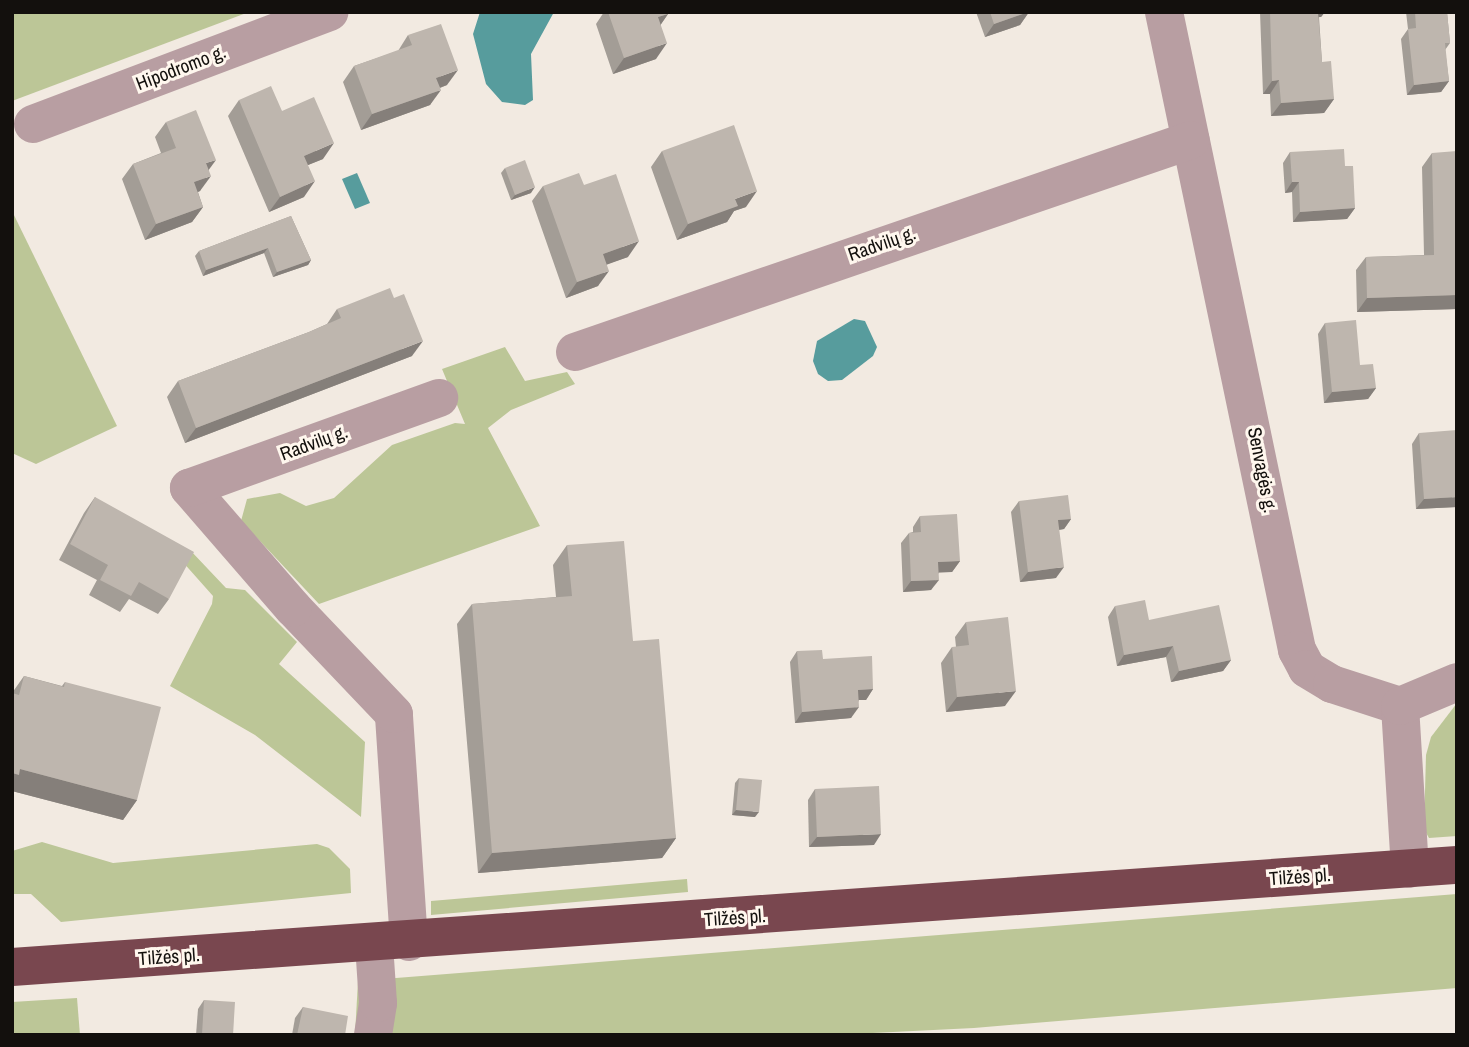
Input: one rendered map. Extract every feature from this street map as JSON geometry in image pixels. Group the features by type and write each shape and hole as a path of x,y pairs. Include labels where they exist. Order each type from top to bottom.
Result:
{"highway":[{"name":"Tilžės pl.","path":"12,967 392,943 1457,865"}],"street":[{"name":"Hipodromo g.","path":"33,124 330,12"},
{"name":"Senvagės g.","path":"1164,12 1297,650 1307,669 1332,684 1400,706"},
{"name":"Radvilų g.","path":"575,352 1191,140"},
{"name":"Radvilų g.","path":"392,943 394,714 293,608 189,488 439,398"},
{"path":"1410,869 1400,706 1457,682"},
{"path":"373,1035 392,943"}],"green space":[{"path":"12,12 249,12 12,101"},
{"path":"12,211 117,426 36,464 12,453"},
{"path":"505,347 525,381 567,372 575,384 511,410 488,428 540,526 319,604 241,521 247,499 280,493 306,506 334,498 392,445 455,423 465,424 442,369"},
{"path":"190,550 226,588 245,590 297,642 279,664 365,742 361,817 255,735 170,686 212,604 213,596 181,560"},
{"path":"1457,703 1457,836 1429,838 1424,829 1426,755 1431,737"},
{"path":"42,842 113,863 317,844 329,848 350,869 351,893 61,922 31,894 12,894 12,851"},
{"path":"687,879 688,892 431,915 431,901"},
{"path":"1457,894 1457,988 974,1028 832,1035 355,1035 358,981"},
{"path":"77,998 80,1035 12,1035 12,1002"}],"water":[{"path":"480,12 554,12 531,54 533,100 525,105 502,102 486,84 473,34"},
{"path":"357,173 370,203 355,209 342,179"},
{"path":"854,319 865,321 877,347 873,356 842,380 828,381 818,374 813,361 817,341"}],"building":[{"path":"608,12 667,12 668,14 658,17 667,43 624,58"},
{"path":"990,12 1028,12 994,24"},
{"path":"1270,12 1318,12 1322,62 1331,61 1334,99 1281,103 1279,80 1272,81"},
{"path":"1415,12 1447,12 1450,43 1445,43 1449,81 1414,85 1408,29 1416,28"},
{"path":"441,24 458,70 436,78 441,90 372,114 354,66 412,45 408,35"},
{"path":"271,86 282,111 314,97 334,143 304,156 315,181 280,197 239,100"},
{"path":"196,110 216,160 206,163 211,176 194,182 203,207 156,224 133,164 176,148 166,122"},
{"path":"734,125 757,191 735,199 738,206 688,224 662,151"},
{"path":"1344,149 1345,166 1353,166 1355,208 1300,212 1299,182 1292,182 1290,152"},
{"path":"1457,151 1457,295 1367,298 1366,257 1434,255 1432,153"},
{"path":"525,160 535,187 515,195 505,168"},
{"path":"579,173 584,185 616,174 639,241 603,254 609,271 577,282 543,186"},
{"path":"291,216 311,260 277,272 268,248 206,270 199,251"},
{"path":"390,288 394,298 404,294 423,341 196,428 178,381 341,318 337,309"},
{"path":"1356,320 1360,365 1373,364 1376,388 1332,392 1325,323"},
{"path":"1457,430 1457,497 1424,499 1419,433"},
{"path":"1068,495 1071,519 1058,520 1064,567 1028,572 1019,501"},
{"path":"95,497 194,552 169,599 139,582 131,596 100,580 108,565 70,544"},
{"path":"957,514 960,561 938,562 939,580 911,581 909,533 921,532 920,516"},
{"path":"624,541 633,641 659,639 676,838 492,853 472,604 572,596 567,545"},
{"path":"1145,600 1149,620 1219,605 1231,660 1179,671 1173,646 1124,655 1115,606"},
{"path":"1008,617 1016,691 957,697 952,647 969,645 966,622"},
{"path":"822,650 823,659 872,656 873,689 858,690 859,707 802,712 797,651"},
{"path":"24,676 64,687 65,682 161,707 137,800 20,769 19,775 12,773 12,693 19,695"},
{"path":"739,778 762,780 759,812 736,810"},
{"path":"879,786 881,834 817,837 815,789"},
{"path":"204,1000 235,1002 233,1035 202,1035"},
{"path":"303,1007 348,1016 345,1035 297,1035"}]}
